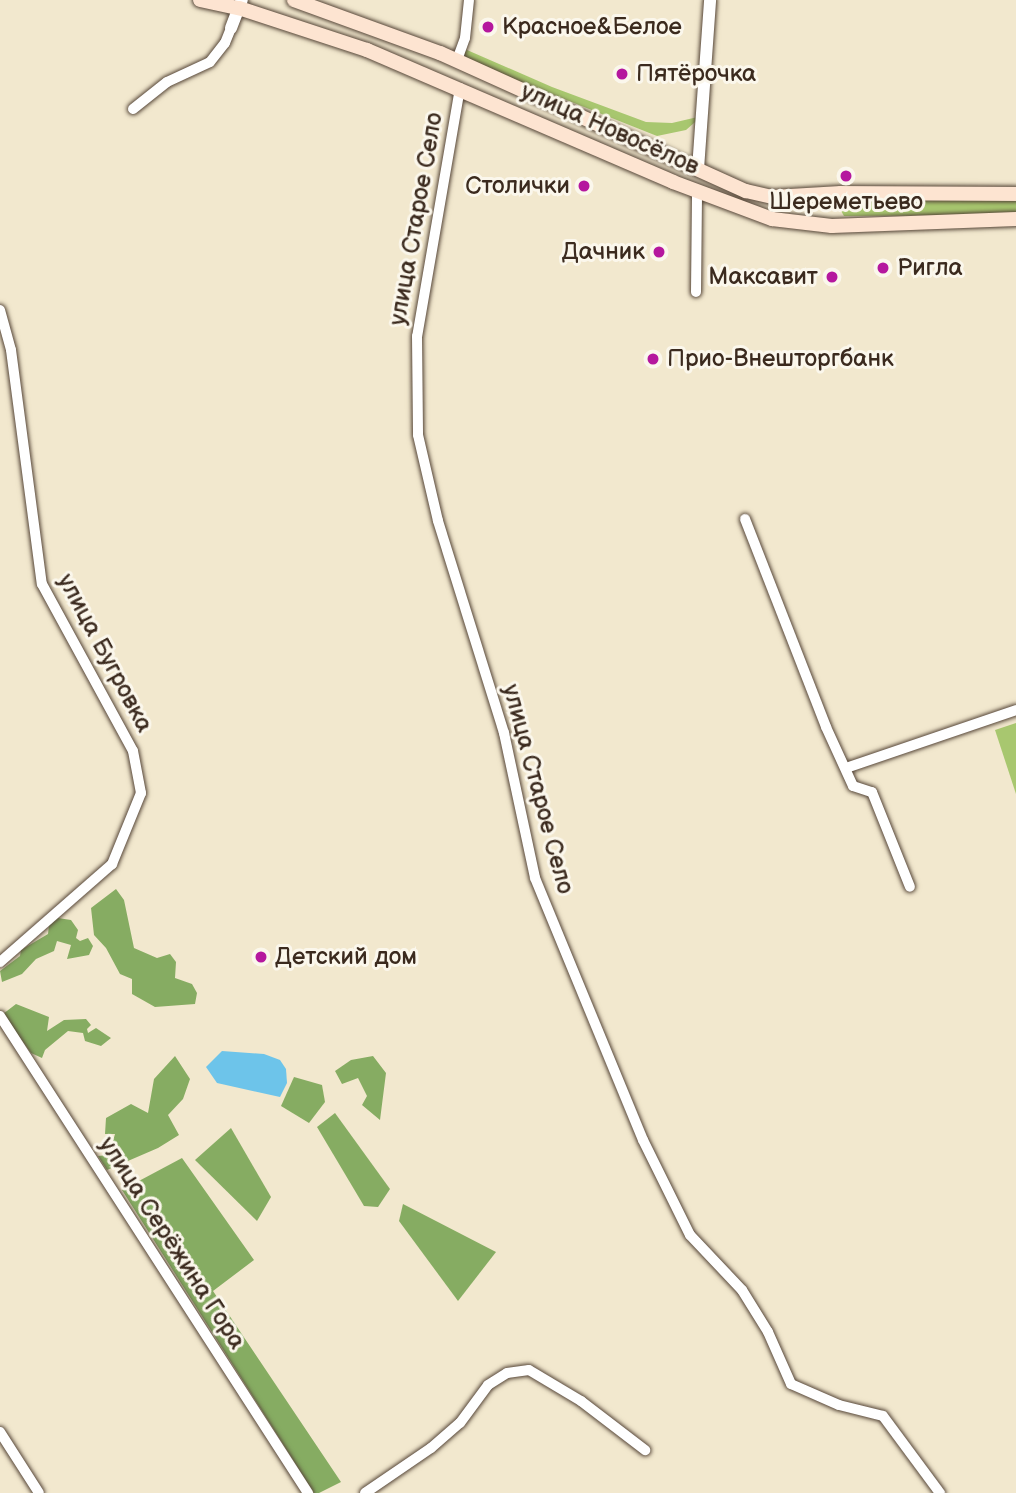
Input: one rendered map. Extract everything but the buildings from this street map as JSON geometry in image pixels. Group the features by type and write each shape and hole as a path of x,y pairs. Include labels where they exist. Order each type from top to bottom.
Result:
{"main road":[{"name":"улица Новосёлов","path":"200,0 241,4 367,50 697,191 741,209 790,224 832,226 1016,219"},
{"name":"улица Новосёлов","path":"294,0 457,60 746,191 773,197 841,193 1016,194"}],"street":[{"path":"457,60 465,38 469,0"},
{"path":"698,169 710,0"},
{"path":"132,109 167,82 210,62 225,43 241,4"},
{"name":"улица Старое Село","path":"460,88 417,336 418,435 438,521 505,733 535,878 643,1140 690,1235 742,1290 768,1332 791,1384 839,1405 883,1416 940,1493"},
{"path":"696,292 697,191"},
{"name":"улица Бугровка","path":"0,310 11,350 42,584 133,751 141,793 112,864 0,962"},
{"path":"745,519 826,727 853,786 872,792 910,887"},
{"path":"846,768 1016,710"},
{"name":"улица Серёжина Гора","path":"0,1016 308,1493"},
{"path":"365,1493 431,1448 460,1423 488,1385 507,1373 529,1370 581,1401 645,1450"},
{"path":"0,1432 39,1493"}],"green space":[{"path":"467,50 552,87 646,122 672,123 702,116 686,130 657,136 466,60 464,52"},
{"path":"1016,199 1016,215 844,216 839,207 840,201"},
{"path":"1016,723 1016,794 995,730"},
{"path":"116,889 124,900 134,948 157,958 170,954 176,962 175,978 192,984 197,993 195,1004 155,1007 132,994 132,979 120,974 106,948 94,935 91,908"},
{"path":"58,918 71,920 78,930 76,938 80,941 88,938 93,946 89,955 67,959 71,945 57,941 54,951 36,959 22,974 2,982 0,971 20,956 21,950 48,934 49,925"},
{"path":"16,1004 49,1017 47,1031 64,1020 86,1019 91,1025 87,1029 88,1033 96,1028 111,1038 101,1046 85,1041 83,1033 68,1031 45,1050 42,1058 31,1053 3,1014"},
{"path":"175,1056 190,1079 183,1099 168,1115 179,1135 158,1148 107,1170 98,1156 109,1155 115,1134 105,1134 106,1118 131,1104 148,1113 154,1079"},
{"path":"373,1056 386,1073 380,1120 362,1105 367,1096 358,1078 342,1084 335,1071 351,1060"},
{"path":"294,1077 322,1085 325,1102 309,1123 281,1106"},
{"path":"335,1113 390,1189 378,1207 364,1206 317,1127"},
{"path":"231,1128 271,1197 257,1221 195,1160"},
{"path":"182,1158 254,1260 213,1291 341,1482 319,1493 314,1493 122,1190"},
{"path":"403,1204 496,1252 458,1301 399,1221"}],"water":[{"path":"222,1051 264,1054 280,1060 286,1069 287,1083 280,1097 217,1083 206,1067"}],"place":[{"name":"Красное&Белое","path":"488,27"},
{"name":"Пятёрочка","path":"622,74"},
{"name":"Шереметьево","path":"846,176"},
{"name":"Столички","path":"584,186"},
{"name":"Дачник","path":"659,252"},
{"name":"Ригла","path":"883,268"},
{"name":"Максавит","path":"832,277"},
{"name":"Прио-Внешторгбанк","path":"653,359"},
{"name":"Детский дом","path":"261,957"}]}
